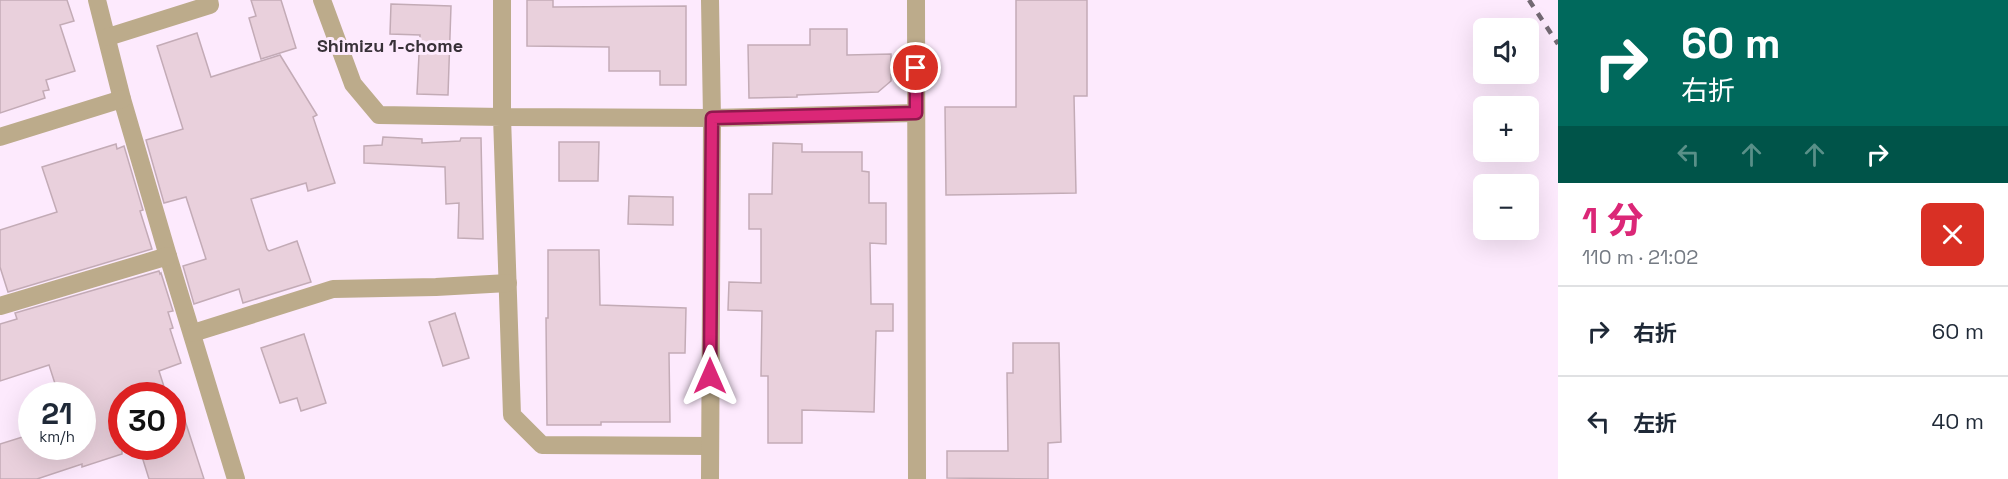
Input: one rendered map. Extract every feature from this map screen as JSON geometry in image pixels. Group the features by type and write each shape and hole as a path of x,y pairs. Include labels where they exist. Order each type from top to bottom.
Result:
{"street":[{"path":"97,0 122,99 236,479"},
{"path":"108,37 210,5 209,0"},
{"path":"322,0 353,84 379,115 712,118 916,113"},
{"path":"502,0 502,117 512,415 542,445 709,446"},
{"path":"710,0 712,118 710,479"},
{"path":"916,0 917,479"},
{"path":"0,136 122,99"},
{"path":"0,306 168,256"},
{"path":"193,333 333,290 508,283"}],"building":[{"path":"0,0 67,0 74,21 60,25 75,71 46,80 49,90 43,91 45,98 0,113"},
{"path":"251,0 281,0 296,48 261,59 249,18 256,16"},
{"path":"527,0 553,0 553,7 686,6 686,85 660,85 660,71 609,71 609,47 527,46"},
{"path":"1016,0 1087,0 1087,96 1074,96 1076,193 946,195 945,107 1016,107"},
{"path":"391,4 451,6 448,95 417,94 420,35 390,34"},
{"path":"810,29 847,29 847,55 891,54 891,81 878,92 749,98 748,45 810,45"},
{"path":"197,33 211,77 280,55 317,115 313,117 335,183 308,191 306,183 251,199 267,249 269,251 297,241 311,282 243,303 239,289 194,304 183,266 206,259 186,197 164,203 146,140 183,129 157,46"},
{"path":"383,137 422,139 422,143 481,138 483,239 458,238 459,203 446,204 445,167 364,163 364,146 382,145"},
{"path":"559,142 599,142 598,181 559,181"},
{"path":"773,143 802,144 802,152 862,152 862,171 869,172 869,203 886,203 886,244 870,243 871,304 893,304 893,331 876,331 874,412 802,410 802,443 768,443 768,376 761,376 762,311 728,310 729,282 761,283 761,229 749,229 749,194 772,194"},
{"path":"116,144 117,149 124,146 152,249 8,292 0,267 0,230 57,212 42,167"},
{"path":"629,196 673,197 673,225 628,224"},
{"path":"548,250 599,250 600,305 686,308 685,353 669,353 670,422 547,425"},
{"path":"159,271 173,311 168,312 173,328 170,329 181,363 159,371 163,382 108,382 108,459 82,467 82,464 37,479 0,479 0,444 18,438 18,460 96,460 96,382 54,382 49,365 0,381 0,324 17,319 15,313"},
{"path":"455,313 469,358 443,366 429,322"},
{"path":"304,334 326,403 301,411 297,398 280,403 261,348"},
{"path":"1013,343 1059,343 1061,442 1048,443 1048,479 947,478 947,451 1008,451 1007,373 1013,373"},
{"path":"186,424 204,479 149,479 143,460 186,460"}],"railway":[{"path":"1529,0 1558,44"}],"district":[{"name":"Shimizu 1-chome","path":"390,46"}],"route":[{"path":"710,376 712,118 916,113 916,68"}]}
